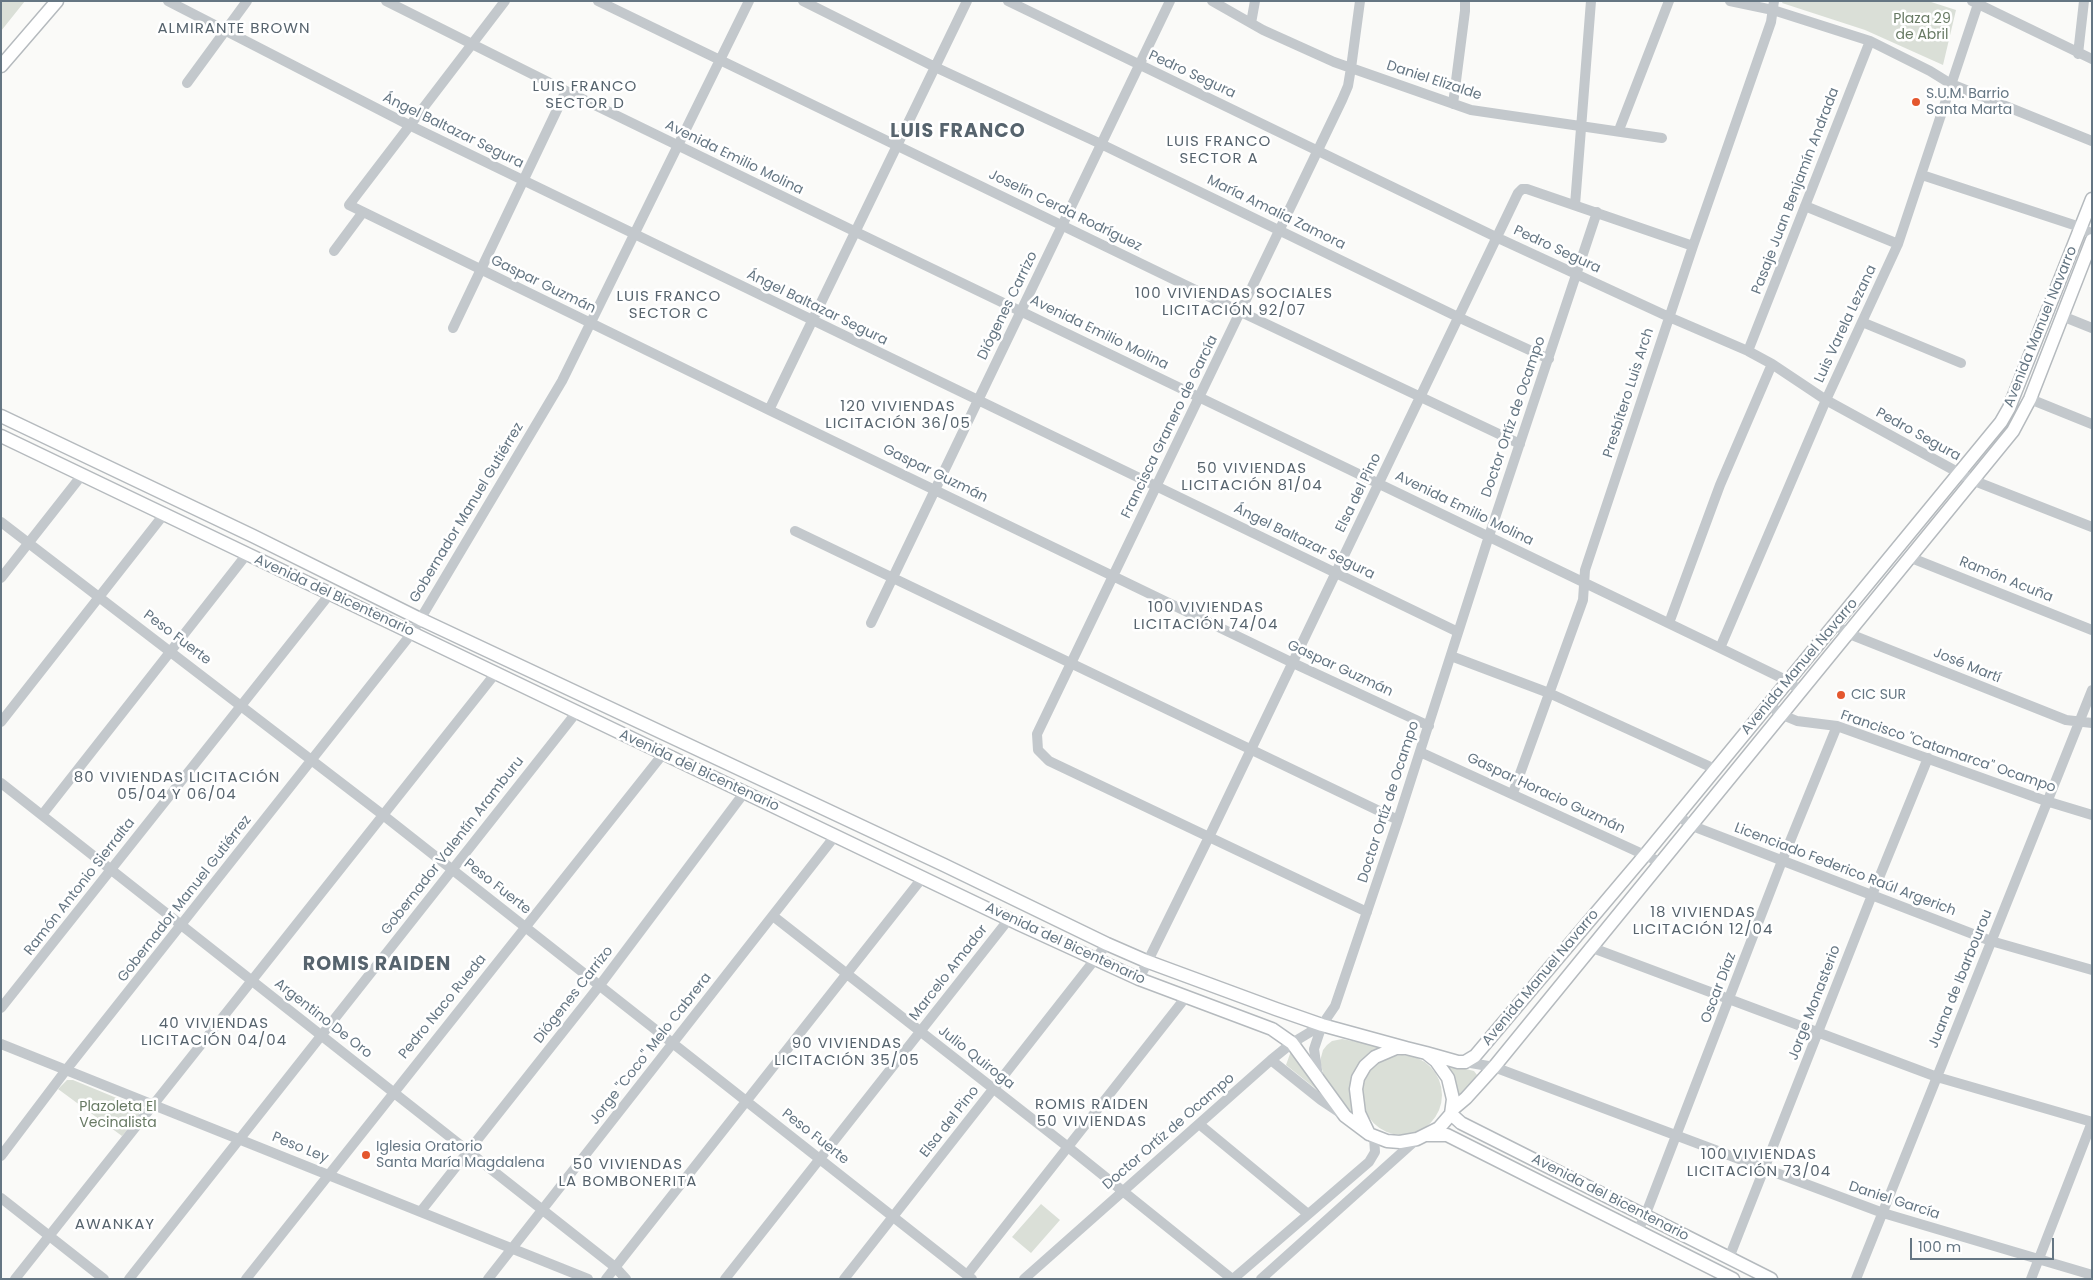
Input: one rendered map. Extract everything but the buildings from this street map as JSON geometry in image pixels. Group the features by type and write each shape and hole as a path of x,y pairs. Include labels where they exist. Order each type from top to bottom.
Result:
{"main road":[{"path":"1,66 56,1"},
{"name":"Avenida Manuel Navarro","path":"1466,1062 1484,1046 1646,855 2001,422 2009,408 2086,230 2092,198"},
{"name":"Avenida Manuel Navarro","path":"1452,1112 1494,1066 2018,423 2030,399 2092,240"},
{"name":"Avenida del Bicentenario","path":"1,416 420,618 926,856 1107,944 1146,961 1322,1024 1406,1048"},
{"name":"Avenida del Bicentenario","path":"1,436 165,513 329,595 1096,960 1139,979 1272,1028 1292,1043 1345,1116 1372,1136"},
{"path":"1426,1053 1436,1061 1448,1078 1451,1088 1452,1112 1438,1128 1422,1137 1400,1142 1372,1136 1362,1123 1356,1089 1358,1078 1365,1066 1375,1057 1386,1051 1406,1048 1426,1053 1458,1062 1466,1062"},
{"name":"Avenida del Bicentenario","path":"1452,1112 1461,1123 1772,1279"},
{"name":"Avenida del Bicentenario","path":"1422,1137 1447,1135 1733,1279"}],"street":[{"name":"Ángel Baltazar Segura","path":"168,1 409,125 813,322 1458,632"},
{"path":"187,83 247,1"},
{"name":"Avenida Emilio Molina","path":"386,1 856,232 1788,681 1799,690"},
{"path":"409,125 473,45 505,1"},
{"name":"Joselín Cerda Rodríguez","path":"598,1 1062,226 1520,444"},
{"name":"Gobernador Manuel Gutiérrez","path":"1,1156 66,1070 182,926 412,633 562,381 749,1"},
{"name":"María Amalia Zamora","path":"803,1 935,67 1102,144 1460,318 1549,359"},
{"path":"769,410 966,1"},
{"name":"Pedro Segura","path":"1008,1 1498,238 1669,317 1748,351 1772,364 1826,400 1972,480 2092,528"},
{"name":"Diógenes Carrizo","path":"871,623 1170,1"},
{"name":"Daniel Elizalde","path":"1212,1 1251,23 1325,58 1471,110 1619,130 1662,138"},
{"path":"1251,23 1255,1"},
{"name":"Francisca Granero de García","path":"1209,837 1049,761 1038,750 1037,734 1320,151 1348,86 1360,1"},
{"path":"1453,104 1465,1"},
{"path":"1591,1 1575,205 1693,246"},
{"path":"1619,130 1668,1"},
{"path":"1730,1 1774,6 1870,41 1930,70 1951,84 2092,141"},
{"path":"2078,54 2084,1"},
{"path":"1975,3 2092,60"},
{"name":"Luis Varela Lezana","path":"1720,648 1826,400 1898,244 1922,175 1975,3"},
{"name":"Presbítero Luis Arch","path":"1513,793 1583,600 1585,570 1693,246 1771,22 1774,6"},
{"name":"Pasaje Juan Benjamín Andrada","path":"1748,351 1870,41"},
{"path":"453,328 566,91"},
{"name":"Gaspar Guzmán","path":"409,125 349,205 769,410 1293,663 1428,726"},
{"path":"1922,175 2086,230"},
{"name":"Elsa del Pino","path":"1139,979 1146,961 1209,837 1460,318 1518,193 1522,189 1527,189 1575,205"},
{"path":"1805,206 1898,244"},
{"path":"334,250 363,212"},
{"name":"Doctor Ortíz de Ocampo","path":"1024,1279 1271,1060 1292,1043 1322,1024 1335,1006 1398,820 1489,536 1597,212"},
{"path":"2062,316 2092,328"},
{"path":"1862,322 1961,364"},
{"path":"1669,623 1720,486 1772,364"},
{"path":"2030,399 2092,424"},
{"path":"1,578 82,475"},
{"path":"1,722 165,513"},
{"name":"Peso Fuerte","path":"1,522 383,815 970,1277"},
{"path":"795,531 1398,820"},
{"path":"42,815 247,554"},
{"name":"Ramón Acuña","path":"1910,557 2092,630"},
{"name":"Ramón Antonio Sierralta","path":"1,1008 329,595"},
{"name":"José Martí","path":"1835,624 1847,633 2066,720 2092,723"},
{"path":"1451,656 1549,693 1715,769"},
{"path":"15,1279 495,674"},
{"name":"Juana de Ibarbourou","path":"1856,1279 2092,690"},
{"name":"Francisco \"Catamarca\" Ocampo","path":"1769,704 1780,714 1798,721 1837,726 2046,801 2092,815"},
{"name":"Gobernador Valentín Aramburu","path":"129,1279 576,713"},
{"name":"Oscar Díaz","path":"1637,1232 1645,1216 1782,861 1837,726"},
{"name":"Gaspar Horacio Guzmán","path":"1420,752 1660,862"},
{"name":"Pedro Naco Rueda","path":"246,1279 663,754"},
{"name":"Jorge Monasterio","path":"1729,1258 1928,758"},
{"name":"Argentino De Oro","path":"1,783 615,1267 626,1279"},
{"name":"Diógenes Carrizo","path":"421,1211 600,985 744,793"},
{"name":"Licenciado Federico Raúl Argerich","path":"1678,815 1690,825 1991,941 2092,970"},
{"name":"Jorge \"Coco\" Melo Cabrera","path":"488,1279 834,836"},
{"path":"1209,837 1367,912"},
{"path":"606,1279 923,877"},
{"name":"Julio Quiroga","path":"773,916 1123,1190 1233,1279"},
{"name":"Marcelo Amador","path":"725,1279 1009,919"},
{"name":"Elsa del Pino","path":"844,1279 1107,944"},
{"path":"1590,947 1937,1077 2092,1122 2031,1279"},
{"path":"970,1277 1068,1147 1186,997"},
{"path":"1318,1079 1314,1049 1322,1024"},
{"name":"Peso Ley","path":"1,1044 588,1279"},
{"path":"1271,1060 1321,1100 1345,1116"},
{"name":"Daniel García","path":"1466,1062 1494,1066 1882,1213 2092,1274"},
{"path":"1199,1124 1308,1214"},
{"path":"1233,1279 1369,1162 1375,1152 1372,1136"},
{"path":"1261,1279 1422,1137"},
{"path":"1,1198 104,1279"}],"green space":[{"path":"1,1 25,1 1,31"},
{"name":"Plaza 29 de Abril","path":"1783,1 1928,1 1956,10 1943,65 1865,30 1782,3"},
{"path":"1342,1039 1384,1047 1362,1060 1357,1067 1351,1086 1352,1113 1332,1090 1323,1073 1320,1061 1323,1050 1327,1045 1332,1041"},
{"path":"1291,1051 1321,1093 1286,1065"},
{"path":"1394,1055 1410,1055 1424,1061 1436,1073 1442,1087 1442,1103 1436,1117 1424,1129 1410,1135 1394,1135 1380,1129 1368,1117 1362,1103 1362,1087 1368,1073 1380,1061"},
{"path":"1450,1065 1474,1071 1477,1075 1460,1095 1457,1093 1447,1067"},
{"name":"Plazoleta El Vecinalista","path":"67,1080 73,1080 136,1106 139,1109 139,1116 122,1136 58,1089"},
{"path":"1041,1204 1060,1220 1031,1253 1012,1237"}],"place":[{"name":"S.U.M. Barrio Santa Marta","path":"1916,102"},
{"name":"CIC SUR","path":"1841,695"},
{"name":"Iglesia Oratorio Santa María Magdalena","path":"366,1155"}],"district":[{"name":"ALMIRANTE BROWN","path":"234,29"},
{"name":"LUIS FRANCO SECTOR D","path":"585,96"},
{"name":"LUIS FRANCO","path":"958,132"},
{"name":"LUIS FRANCO SECTOR A","path":"1219,150"},
{"name":"100 VIVIENDAS SOCIALES LICITACIÓN 92/07","path":"1234,302"},
{"name":"LUIS FRANCO SECTOR C","path":"669,306"},
{"name":"120 VIVIENDAS LICITACIÓN 36/05","path":"898,416"},
{"name":"50 VIVIENDAS LICITACIÓN 81/04","path":"1252,478"},
{"name":"100 VIVIENDAS LICITACIÓN 74/04","path":"1206,616"},
{"name":"80 VIVIENDAS LICITACIÓN 05/04 Y 06/04","path":"177,786"},
{"name":"18 VIVIENDAS LICITACIÓN 12/04","path":"1703,922"},
{"name":"ROMIS RAIDEN","path":"377,965"},
{"name":"40 VIVIENDAS LICITACIÓN 04/04","path":"214,1032"},
{"name":"90 VIVIENDAS LICITACIÓN 35/05","path":"847,1052"},
{"name":"ROMIS RAIDEN 50 VIVIENDAS","path":"1092,1114"},
{"name":"100 VIVIENDAS LICITACIÓN 73/04","path":"1759,1164"},
{"name":"50 VIVIENDAS LA BOMBONERITA","path":"628,1174"},
{"name":"AWANKAY","path":"115,1225"}]}
